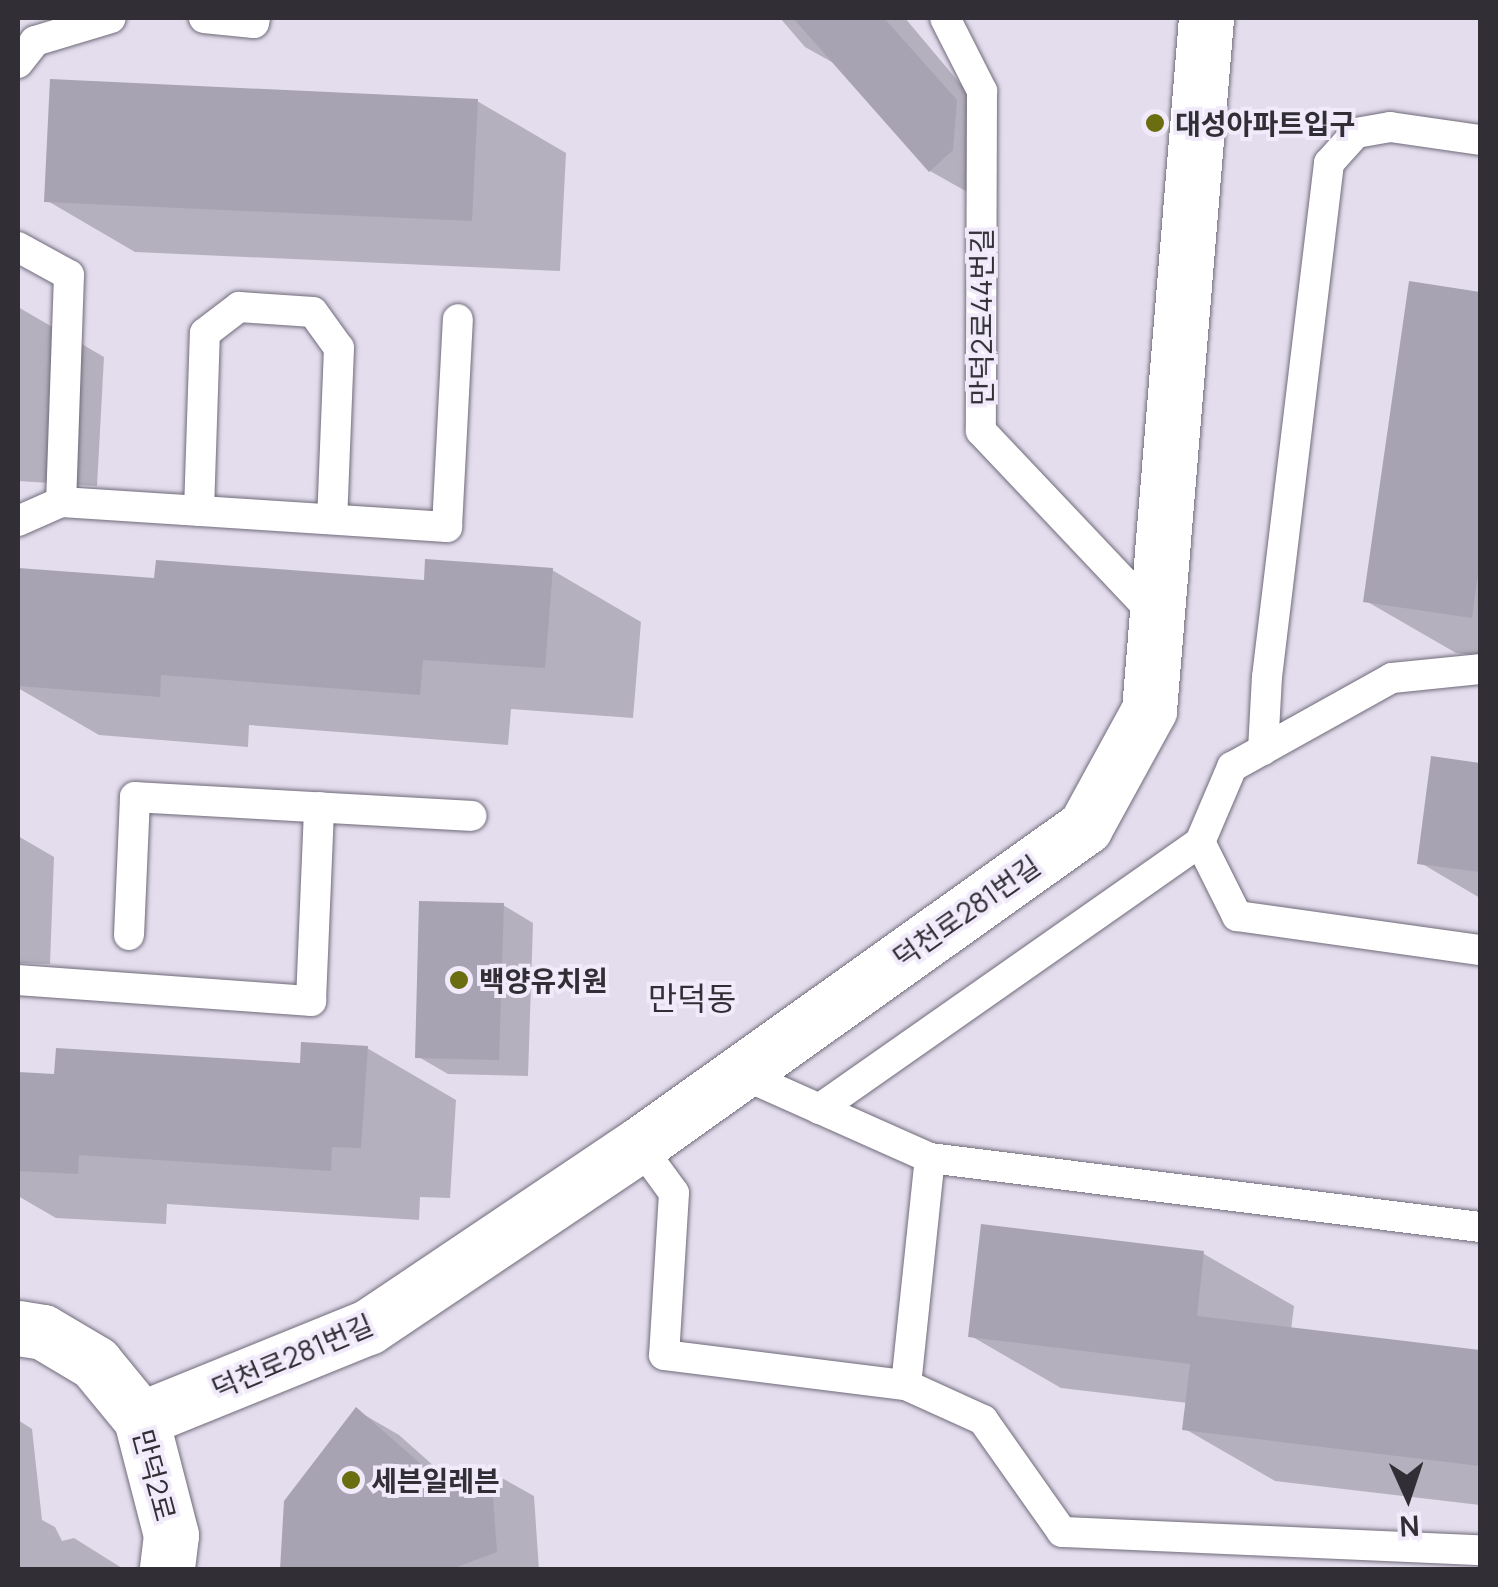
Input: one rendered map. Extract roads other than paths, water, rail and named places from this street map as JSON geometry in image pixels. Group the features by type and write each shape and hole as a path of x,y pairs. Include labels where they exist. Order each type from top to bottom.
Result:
{"street":[{"name":"덕천로281번길","path":"141,1420 368,1327 639,1145 1086,827 1149,710 1206,18"},
{"name":"만덕2로","path":"18,1328 43,1332 95,1363 141,1420 171,1535 167,1570"}],"lane":[{"path":"18,63 34,41 111,18"},
{"path":"204,18 254,23 255,18"},
{"name":"만덕2로44번길","path":"945,18 982,91 981,431 1156,616"},
{"path":"1264,750 1267,677 1329,163 1356,133 1390,126 1480,140"},
{"path":"18,247 69,275 61,502"},
{"path":"200,511 205,333 239,307 313,312 339,348 332,519"},
{"path":"18,522 61,502 448,527 458,319"},
{"path":"819,1109 1200,842 1232,766 1392,678 1480,669"},
{"path":"130,935 135,796 471,816"},
{"path":"18,980 311,1001 319,807"},
{"path":"1200,842 1237,916 1480,950"},
{"path":"739,1073 930,1158 1480,1227"},
{"path":"639,1145 674,1193 664,1355 906,1385 983,1420 1062,1532 1480,1550"},
{"path":"906,1385 930,1158"}],"place":[{"name":"대성아파트입구","path":"1155,123"},
{"name":"백양유치원","path":"459,980"},
{"name":"세븐일레븐","path":"351,1480"}],"district":[{"name":"만덕동","path":"692,998"}]}
